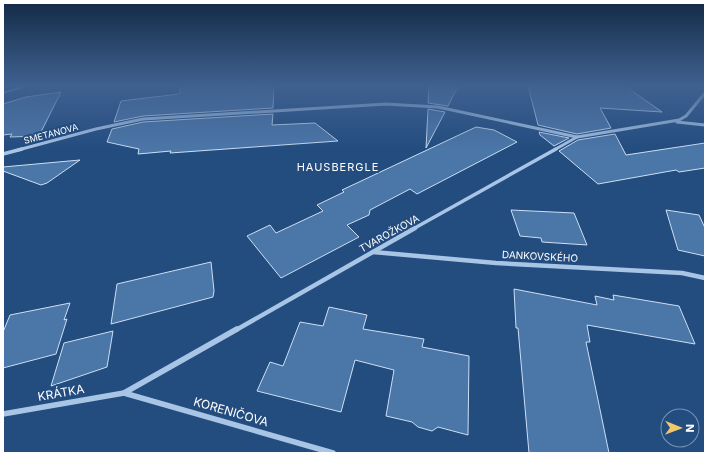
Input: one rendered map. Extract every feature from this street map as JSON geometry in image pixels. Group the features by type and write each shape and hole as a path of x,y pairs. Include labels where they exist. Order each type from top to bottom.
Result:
{"street":[{"name":"SMETANOVA","path":"3,154 96,129 143,119 333,107"},
{"name":"SMETANOVA","path":"439,107 577,137"},
{"name":"TVAROŽKOVA","path":"674,122 686,116 693,107"},
{"name":"TVAROŽKOVA","path":"124,393 577,137 674,122 705,125"},
{"name":"DANKOVSKÉHO","path":"373,252 496,263 682,273 705,278"},
{"name":"KRÁTKA","path":"3,414 124,393"},
{"name":"KORENIČOVA","path":"124,393 333,453"}],"building":[{"path":"3,107 53,107 39,136 10,137 12,134 3,135"},
{"path":"119,107 273,107 143,116 114,122"},
{"path":"533,107 655,107 662,112 600,108 611,128 577,134 538,125"},
{"path":"428,109 445,112 426,148"},
{"path":"273,114 272,125 315,123 338,141 138,154 139,149 107,142 112,129 143,122"},
{"path":"476,127 494,130 517,142 417,194 410,189 370,210 369,215 347,225 359,237 281,278 247,236 270,225 276,233 323,211 317,205 344,192 342,190"},
{"path":"539,132 569,138 554,146 540,135"},
{"path":"615,134 626,155 705,143 705,168 679,172 676,170 598,184 559,151 578,140"},
{"path":"80,160 47,183 41,185 3,171 3,167"},
{"path":"511,210 574,213 587,245 542,242 541,238 520,236"},
{"path":"666,210 699,215 705,228 705,256 678,250"},
{"path":"211,262 214,291 213,297 111,324 117,284"},
{"path":"514,289 597,305 595,296 614,300 613,295 679,306 695,344 587,325 590,342 586,342 609,453 529,453 518,328 516,328"},
{"path":"70,303 64,320 67,319 56,354 3,368 3,332 10,315"},
{"path":"329,307 367,315 363,329 424,339 422,347 469,356 468,435 438,427 432,431 418,427 412,422 386,416 394,370 355,360 341,412 257,391 270,362 283,366 300,322 323,326"},
{"path":"113,331 107,367 51,386 64,343"}],"district":[{"name":"HAUSBERGLE","path":"338,167"}]}
